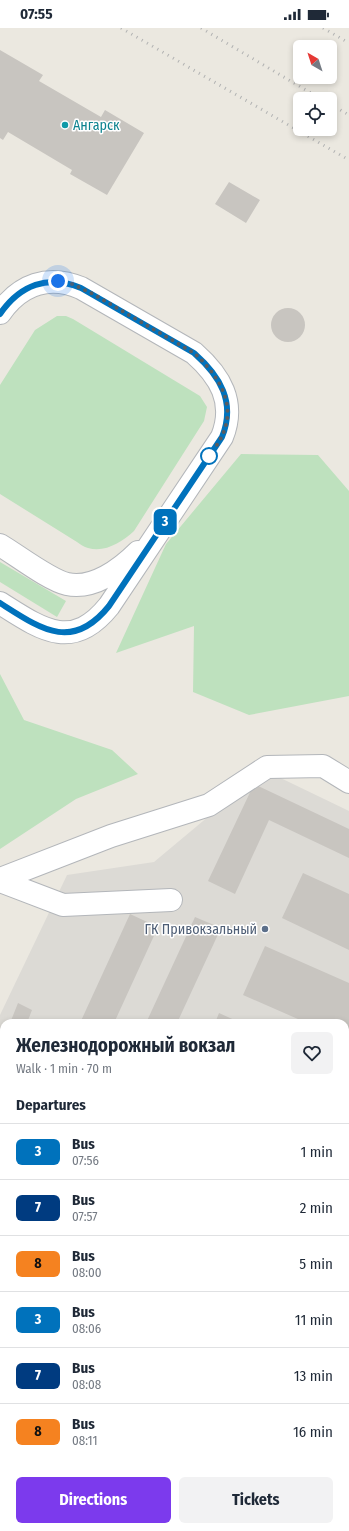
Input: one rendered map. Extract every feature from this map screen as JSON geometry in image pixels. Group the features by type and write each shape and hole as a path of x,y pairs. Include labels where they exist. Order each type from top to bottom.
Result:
{"lane":[{"path":"0,314 13,298 22,291 37,284 58,281 70,283 93,294 194,353 205,363 221,386 225,395 228,411 226,427 215,448 100,618 79,631 62,633 48,630 0,603"},
{"path":"0,545 66,584 83,584 106,576 118,569 129,561 159,531"},
{"path":"0,880 111,836 209,804 267,767 323,766 349,782"},
{"path":"0,880 63,905 171,900"}],"shaded area":[{"path":"264,770 349,811 349,1019 0,1019 0,1015 67,875 154,862"}],"green space":[{"path":"57,316 66,316 73,319 200,396 207,407 204,421 134,531 119,543 107,548 94,549 84,546 0,494 0,385 35,330"},
{"path":"241,454 318,455 349,491 349,696 249,715 193,692 194,626 116,653 166,544"},
{"path":"0,562 66,601 57,617 0,582"},
{"path":"0,674 24,720 112,750 138,774 76,799 0,849"}],"building":[{"name":"Ангарск","path":"0,50 43,75 39,81 101,117 105,110 144,133 107,195 70,174 72,170 8,132 3,140 0,138"},
{"path":"229,182 260,200 246,223 215,204"},
{"path":"288,308 300,313 305,325 300,337 288,342 276,337 271,325 276,313"},
{"path":"254,784 349,829 349,858 269,820 235,894 208,881"},
{"path":"303,873 349,894 349,950 282,918"},
{"path":"130,914 158,927 116,1019 82,1019"},
{"path":"195,917 221,928 179,1019 148,1019"},
{"path":"265,946 349,983 349,1019 298,1019 243,995"},
{"path":"18,1003 32,1010 29,1019 12,1019"},
{"path":"219,1013 232,1019 217,1019"}],"railway":[{"path":"121,28 349,160"},
{"path":"201,28 309,92"},
{"path":"323,28 349,43"},
{"path":"337,108 349,115"}],"bus line":[{"name":"3","path":"0,314 7,303 13,298 22,291 37,284 58,281 70,283 93,294 194,353 205,363 221,386 228,405 226,427 222,437 100,618 79,631 62,633 38,626 0,603"}],"place":[{"name":"Ангарск","path":"65,125"},
{"name":"ГК Привокзальный","path":"265,929"}],"route":[{"path":"58,281 70,283 93,294 194,353 205,363 221,386 228,405 226,427 222,437 207,460 209,456"}]}
